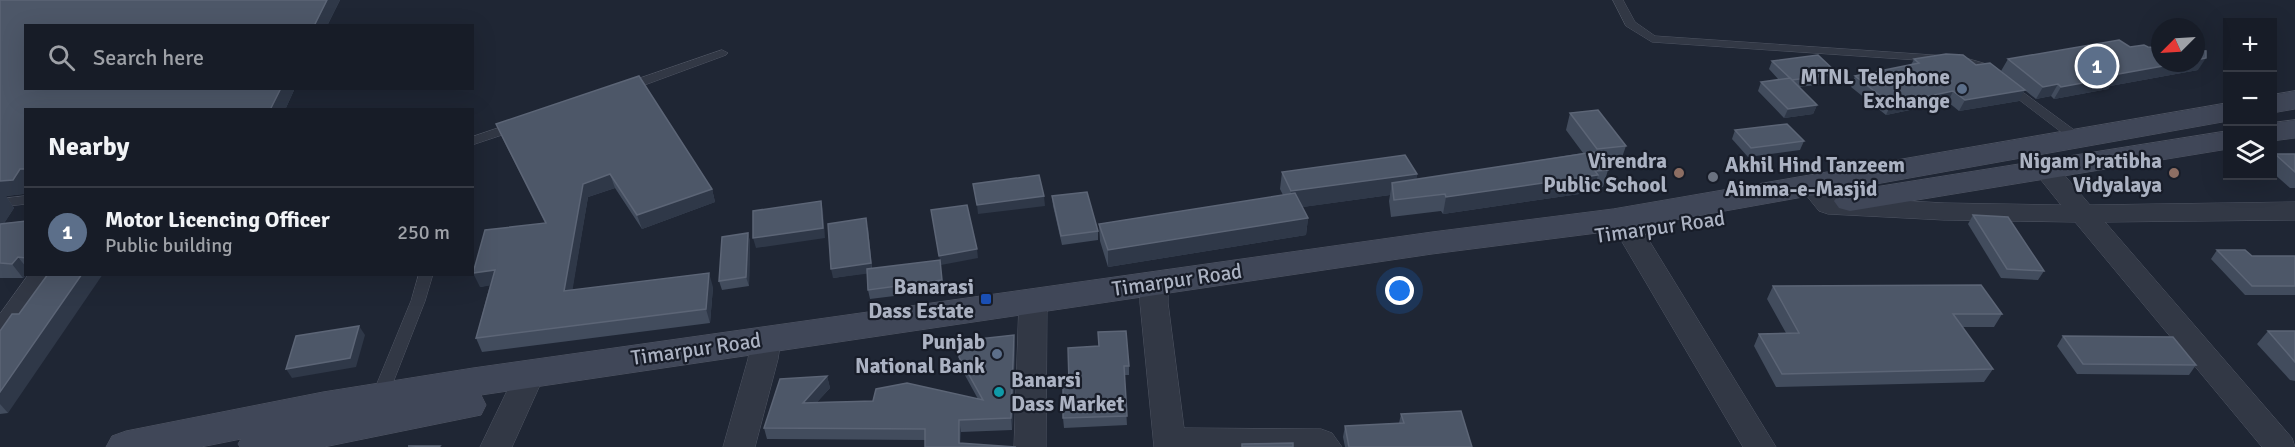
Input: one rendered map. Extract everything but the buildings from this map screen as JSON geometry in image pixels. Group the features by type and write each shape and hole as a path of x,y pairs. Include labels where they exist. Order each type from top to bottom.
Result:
{"street":[{"path":"2277,103 2295,100"},
{"name":"Timarpur Road","path":"1819,195 2077,138 2223,113"},
{"path":"2277,131 2295,129"},
{"name":"Timarpur Road","path":"240,447 375,410 525,385 1819,195 2046,170 2223,141"},
{"path":"2046,170 2281,447"},
{"path":"1819,195 1938,212 2084,214 2295,211"},
{"path":"1626,224 1760,447"},
{"path":"0,336 43,276"},
{"path":"1154,293 1170,444 1321,442 1326,447"},
{"path":"1030,447 1033,310"},
{"path":"739,447 765,349"},
{"path":"496,447 525,385"},
{"name":"Timarpur Road","path":"126,447 299,431"}],"lane":[{"path":"1618,0 1630,24 1652,39 1974,62 1986,67 2077,138"},
{"path":"614,92 723,53"},
{"path":"474,140 527,122"},
{"path":"0,203 24,200"},
{"path":"375,410 418,301 425,276"}],"place":[{"name":"Motor Licencing Officer","path":"2097,66"},
{"name":"MTNL Telephone Exchange","path":"1962,89"},
{"name":"Virendra Public School","path":"1679,173"},
{"name":"Nigam Pratibha Vidyalaya","path":"2174,173"},
{"name":"Akhil Hind Tanzeem Aimma-e-Masjid","path":"1713,177"},
{"name":"Banarasi Dass Estate","path":"986,299"},
{"name":"Punjab National Bank","path":"997,354"},
{"name":"Banarsi Dass Market","path":"999,392"}]}
